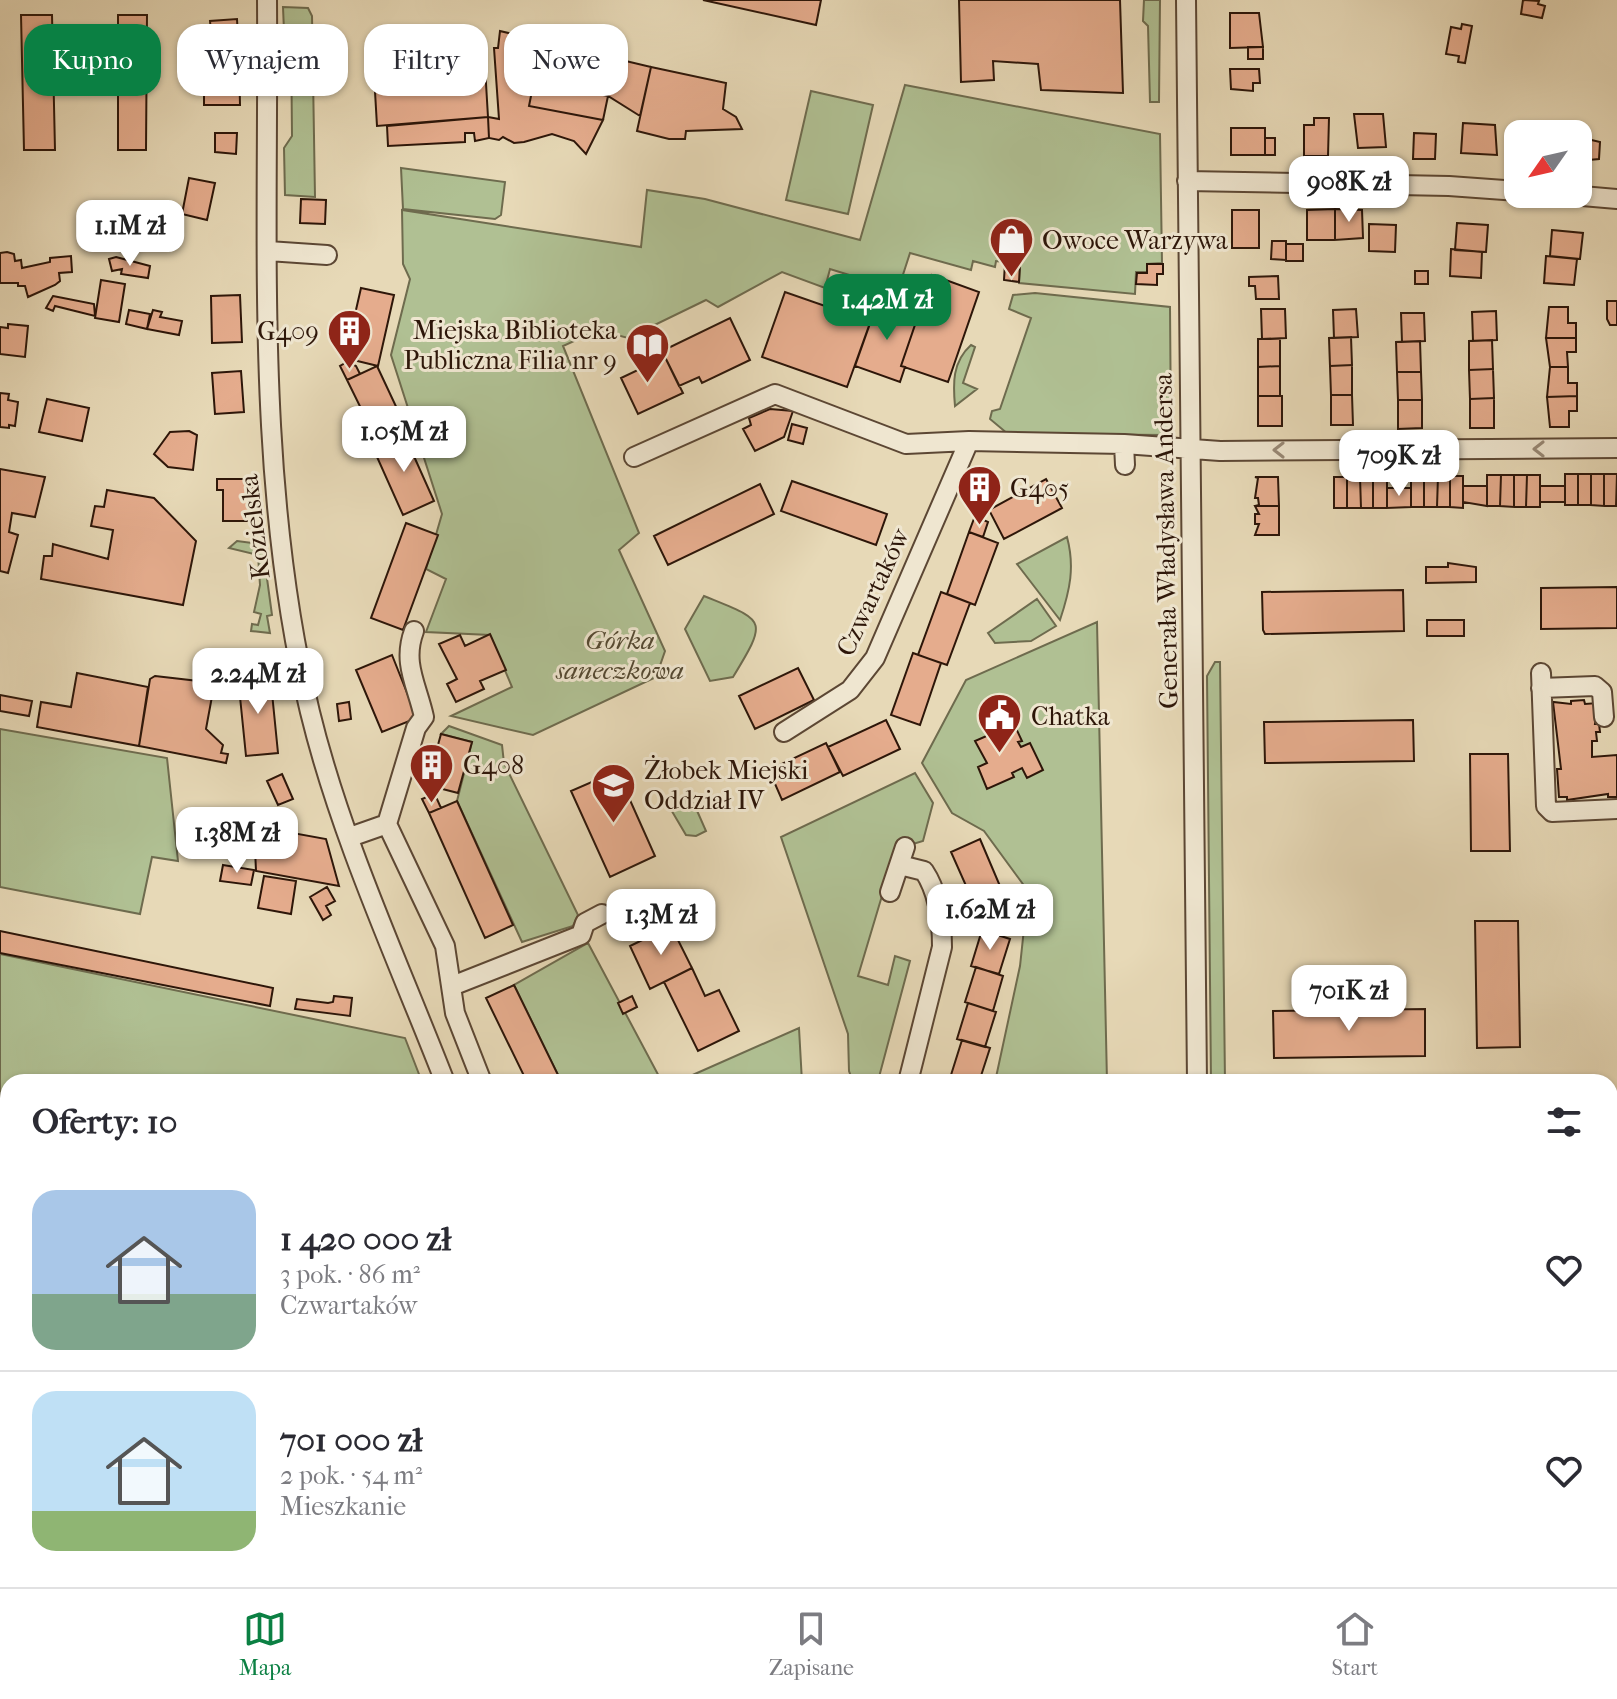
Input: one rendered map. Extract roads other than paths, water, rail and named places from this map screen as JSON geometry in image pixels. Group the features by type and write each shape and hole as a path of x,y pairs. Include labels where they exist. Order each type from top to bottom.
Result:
{"street":[{"name":"Kozielska","path":"267,0 272,436 279,530 309,708 350,837 442,1074"},
{"name":"Generała Władysława Andersa","path":"1186,0 1197,1074"},
{"path":"1187,181 1449,186 1504,190"},
{"path":"1592,197 1617,199"},
{"path":"268,251 327,255"},
{"path":"634,457 775,394 906,444 969,441 1124,444 1220,451 1617,448"},
{"name":"Czwartaków","path":"784,732 850,690 875,658 969,441"},
{"path":"1124,444 1125,465"},
{"path":"414,631 408,648 408,668 424,717 416,728 387,824 445,946 459,1025 479,1074"},
{"path":"1604,717 1602,692 1595,686 1541,681 1546,806 1552,812 1617,809"},
{"path":"350,837 387,824"},
{"path":"890,892 902,856 924,871 930,880 942,927 942,947 910,1074"},
{"path":"452,986 581,935 585,923 602,914"}],"place":[{"name":"Owoce Warzywa","path":"1011,279"},
{"name":"G409","path":"350,370"},
{"name":"Miejska Biblioteka Publiczna Filia nr 9","path":"648,384"},
{"name":"G405","path":"979,527"},
{"name":"Chatka","path":"1000,755"},
{"name":"G408","path":"432,804"},
{"name":"Żłobek Miejski Oddział IV","path":"613,824"}],"park label":[{"name":"Górka saneczkowa","path":"620,655"}]}
